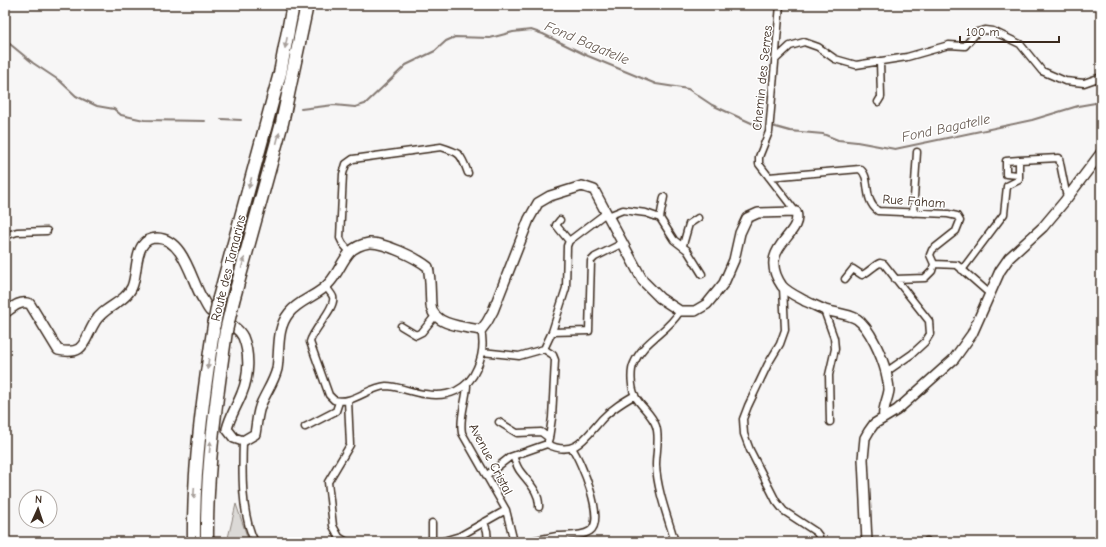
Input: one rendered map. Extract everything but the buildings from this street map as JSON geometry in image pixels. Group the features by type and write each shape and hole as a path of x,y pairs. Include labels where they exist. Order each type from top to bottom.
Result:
{"highway":[{"name":"Route des Tamarins","path":"194,542 197,446 214,325 219,298 280,73 293,5"},
{"name":"Route des Tamarins","path":"208,542 207,508 210,453 233,301 280,131 307,5"}],"street":[{"name":"Chemin des Serres","path":"780,5 769,132 759,156 759,164 796,212"},
{"path":"776,59 790,46 804,42 818,47 835,59 856,65 907,57 949,45 965,46 977,32 985,30 1020,44 1042,71 1065,81 1084,83 1101,77"},
{"path":"878,102 881,97 880,61"},
{"path":"350,252 340,238 343,174 346,164 353,159 441,147 454,151 462,157 468,174"},
{"path":"914,213 917,152"},
{"path":"1019,175 1006,174 1006,161 1059,158 1066,193 1068,196"},
{"path":"867,542 863,450 869,431 874,424 897,410 954,359 972,334 1000,271 1009,258 1043,227 1100,158"},
{"path":"962,270 1004,214 1006,186 1019,180 1019,160"},
{"name":"Rue Faham","path":"769,177 860,169 863,171 868,198 872,207 884,213 948,214 957,216 960,221 956,231 932,250 930,255 934,264"},
{"path":"481,330 493,310 529,219 538,203 550,196 582,186 594,190 643,281 650,290 680,311 695,311 707,304 724,283 734,260 740,233 747,218 758,213 772,211 796,212 798,218 796,226 778,246 775,256 775,267 783,286 785,330 780,344 768,364 743,419 744,434 750,450 776,501 784,511 816,532 819,536 818,542"},
{"path":"660,218 664,197"},
{"path":"482,352 519,356 544,349 552,332 567,282 566,251 569,241 607,215 623,210 646,213 660,218 674,240 683,245 702,274"},
{"path":"683,245 689,224 698,218"},
{"path":"560,220 556,225 569,241"},
{"path":"5,236 17,232 47,231"},
{"path":"5,314 18,304 25,302 30,304 58,350 72,352 81,348 100,315 128,294 132,288 141,248 146,241 152,238 162,239 173,245 184,258 209,310 229,328 240,332 244,339 247,354 247,373 242,393 229,418 228,429 234,438 243,441"},
{"path":"243,441 254,434 261,404 273,381 277,369 282,326 288,314 297,305 326,287 350,252 358,246 369,243 381,245 422,262 428,266 430,276 431,306 435,316 458,325 481,330"},
{"path":"552,332 589,331 591,261 595,257 623,243"},
{"path":"846,279 853,269 862,275 869,272 880,263 884,264 929,321 930,334 925,342 912,354 886,372"},
{"path":"895,279 925,278 932,271 934,264 957,265 990,294"},
{"path":"783,286 796,296 824,310 855,318 863,324 871,335 886,372 889,389 884,417"},
{"path":"326,287 333,297 332,306 312,334 310,342 329,395 334,400 339,402 348,400 375,388 387,386 426,395 453,392 467,386 475,373 482,352 483,338 481,330"},
{"path":"824,310 834,338 835,349 829,375 830,422"},
{"path":"675,542 663,503 656,465 658,448 656,426 635,395 632,379 633,364 642,350 674,323 680,311"},
{"path":"401,326 416,335 422,332 435,316"},
{"path":"544,349 553,355 555,360 552,418 548,441"},
{"name":"Avenue Cristal","path":"467,386 466,401 460,424 462,433 506,510 514,542"},
{"path":"499,422 517,433 538,431 554,448 572,448 582,443 612,410 635,395"},
{"path":"346,542 339,538 333,526 328,482 350,445 348,400"},
{"path":"305,427 336,411 339,402"},
{"path":"243,441 244,496 248,524 255,542"},
{"path":"487,475 513,456 548,441"},
{"path":"526,542 554,536 582,535 591,531 595,524 594,506 581,461 572,448"},
{"path":"513,456 519,469 535,490 539,507"},
{"path":"440,542 460,536 506,510"},
{"path":"484,522 488,542"},
{"path":"432,523 432,542"}],"shaded area":[{"path":"236,504 249,542 227,542"}],"waterway":[{"name":"Fond Bagatelle","path":"301,109 334,105 355,107 365,104 406,65 435,51 446,41 455,37 490,38 513,32 531,30 543,34 588,56 656,84 688,89 712,105 758,126"},
{"name":"Fond Bagatelle","path":"5,40 33,63 60,81 76,96 97,106 114,109 121,115 144,120 205,121"},
{"name":"Fond Bagatelle","path":"772,126 790,131 823,134 838,140 895,149 1032,120 1078,106 1101,102"},
{"name":"Fond Bagatelle","path":"221,119 241,120"}]}
